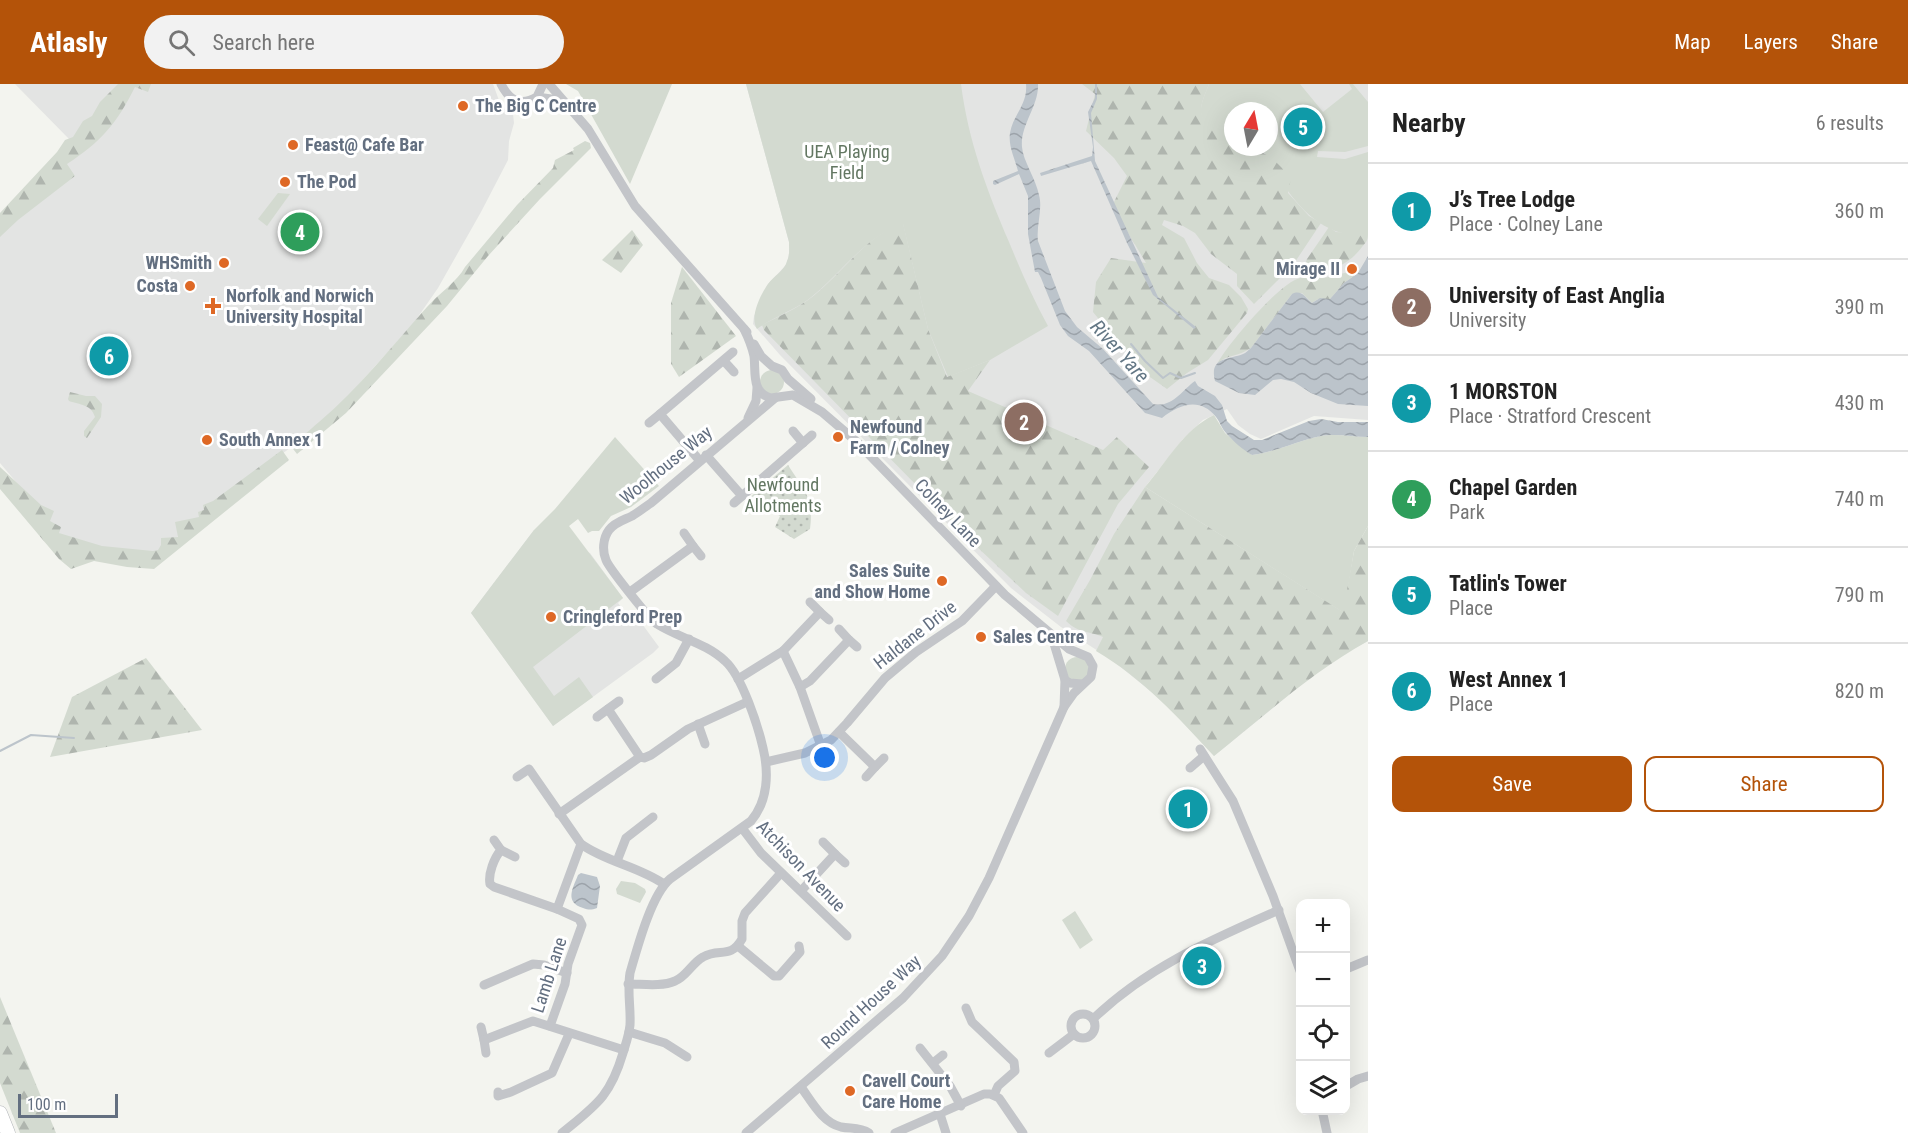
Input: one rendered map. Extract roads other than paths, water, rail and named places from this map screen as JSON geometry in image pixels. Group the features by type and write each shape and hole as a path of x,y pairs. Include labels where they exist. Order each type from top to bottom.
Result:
{"highway":[{"path":"0,1113 8,1133"}],"street":[{"path":"502,86 511,99 530,101 537,97 543,84"},
{"name":"Colney Lane","path":"549,84 588,129 636,206 744,329 757,351 772,366 782,370 788,379 822,412 857,442 996,586 1051,635 1069,649 1079,652"},
{"path":"537,97 551,99 567,106"},
{"name":"Colney Lane","path":"744,329 752,349 757,384 766,397 796,396 822,412"},
{"path":"649,423 733,352"},
{"path":"724,361 734,372"},
{"path":"747,420 756,401 757,384 762,369 772,366"},
{"path":"778,396 787,388 788,379"},
{"name":"Woolhouse Way","path":"562,1133 590,1110 607,1091 616,1075 629,1032 628,984 630,974 651,909 664,884 742,828 755,816 765,792 766,762 756,720 738,679 727,662 713,651 650,619 606,560 604,547 606,535 615,524 636,514 651,503 778,396"},
{"path":"660,414 742,496"},
{"path":"793,431 803,443"},
{"path":"734,503 812,435"},
{"path":"684,533 701,556"},
{"path":"630,592 693,546"},
{"name":"Haldane Drive","path":"766,762 788,758 821,746 839,732 885,678 916,652 962,621 996,586"},
{"path":"810,602 829,620"},
{"path":"738,679 783,651 820,612"},
{"path":"839,629 857,647"},
{"path":"1051,635 1056,645 1061,666 1065,680 1076,685 1082,684 1091,677 1093,666 1088,657 1079,652 1067,656 1061,666"},
{"path":"656,679 676,663 689,639"},
{"path":"800,687 810,681 849,640"},
{"path":"783,651 800,687 821,746"},
{"name":"Round House Way","path":"1064,707 1065,680"},
{"name":"Round House Way","path":"746,1133 903,998 942,956 990,878 1064,707 1082,684"},
{"path":"597,717 619,702"},
{"path":"559,814 640,757 651,755 688,729 747,702"},
{"path":"608,709 640,757"},
{"path":"698,724 705,744"},
{"path":"839,732 875,766"},
{"path":"1190,768 1202,752 1233,801 1296,960"},
{"path":"866,777 884,758"},
{"path":"517,777 533,766 559,814 581,844 592,852 642,870 664,884"},
{"path":"617,861 626,838 653,817"},
{"name":"Atchison Avenue","path":"742,828 752,844 847,936"},
{"path":"494,840 501,850 515,857"},
{"path":"823,842 845,863"},
{"name":"Lamb Lane","path":"557,909 581,844"},
{"name":"Lamb Lane","path":"501,850 497,854 490,873 490,884 557,909 579,919 582,925 568,964 566,984 550,1026 624,1050"},
{"path":"801,891 835,854"},
{"path":"628,984 676,981 701,957 711,953 726,953 738,946 742,939 742,921 745,913 781,873"},
{"path":"1093,1019 1130,988 1183,954 1278,910"},
{"name":"Atchison Avenue","path":"829,935 837,927"},
{"path":"738,946 774,976 779,976 800,952 799,946"},
{"path":"1350,967 1368,960"},
{"path":"483,974 486,984 533,964 544,965 567,973"},
{"path":"966,1008 968,1025 994,1042 1014,1062 1015,1071 998,1086 994,1095"},
{"path":"1085,1014 1093,1019 1095,1028 1090,1036 1081,1038 1074,1034 1071,1025 1076,1016 1085,1014"},
{"path":"484,1040 527,1022 550,1026"},
{"path":"481,1027 486,1053"},
{"path":"629,1032 665,1043 687,1057"},
{"path":"497,1095 512,1092 552,1073 569,1034"},
{"path":"1049,1053 1074,1034"},
{"path":"920,1048 950,1086 962,1106"},
{"path":"933,1063 943,1055"},
{"path":"1350,1084 1368,1076"},
{"path":"801,1087 824,1118 843,1130 859,1129 868,1133"},
{"path":"512,1092 515,1104"},
{"path":"895,1133 962,1106 984,1094 999,1098 1023,1133"},
{"path":"939,1114 946,1133"},
{"path":"1323,1115 1327,1133"}],"water":[{"path":"1026,84 1038,84 1036,100 1024,131 1022,147 1040,200 1038,241 1065,311 1077,327 1103,349 1153,404 1160,405 1172,401 1195,381 1198,386 1215,396 1222,405 1227,421 1232,426 1254,440 1262,440 1309,421 1321,419 1338,422 1368,422 1368,437 1326,435 1252,455 1232,439 1216,417 1203,407 1183,406 1162,418 1145,413 1089,351 1068,336 1060,325 1038,272 1035,272 1028,234 1028,196 1019,174 993,184 993,181 1018,171 1011,148 1010,133 1025,98"},
{"path":"1095,84 1097,84 1097,99 1091,113 1095,161 1158,297 1196,327 1194,329 1153,295 1091,161 1041,176 1040,173 1092,156 1093,147 1088,112 1095,98"},
{"path":"1368,256 1368,406 1338,404 1311,393 1294,382 1281,379 1273,380 1255,395 1239,393 1215,381 1214,373 1217,363 1244,354 1251,348 1292,294 1300,293 1312,303 1320,298 1330,299 1344,283 1358,273"},
{"path":"581,873 597,877 600,886 597,908 590,910 583,908 577,905 572,898 574,885"}],"waterway":[{"name":"River Yare","path":"1131,344 1163,378 1170,373 1181,378 1195,373"},
{"path":"0,751 31,735 74,738"}],"place":[{"name":"The Big C Centre","path":"463,106"},
{"name":"Tatlin's Tower","path":"1303,127"},
{"name":"Feast@ Cafe Bar","path":"293,145"},
{"name":"The Pod","path":"285,182"},
{"name":"Chapel Garden","path":"300,232"},
{"name":"WHSmith","path":"224,263"},
{"name":"Mirage II","path":"1352,269"},
{"name":"Costa","path":"190,286"},
{"name":"Norfolk and Norwich University Hospital","path":"213,306"},
{"name":"West Annex 1","path":"109,356"},
{"name":"University of East Anglia","path":"1024,422"},
{"name":"Newfound Farm / Colney","path":"838,437"},
{"name":"South Annex 1","path":"207,440"},
{"name":"Sales Suite and Show Home","path":"942,581"},
{"name":"Cringleford Prep","path":"551,617"},
{"name":"Sales Centre","path":"981,637"},
{"name":"J’s Tree Lodge","path":"1188,809"},
{"name":"1 MORSTON","path":"1202,966"},
{"name":"Cavell Court Care Home","path":"850,1091"}],"park label":[{"name":"UEA Playing Field","path":"847,162"},
{"name":"Newfound Allotments","path":"783,495"}]}
